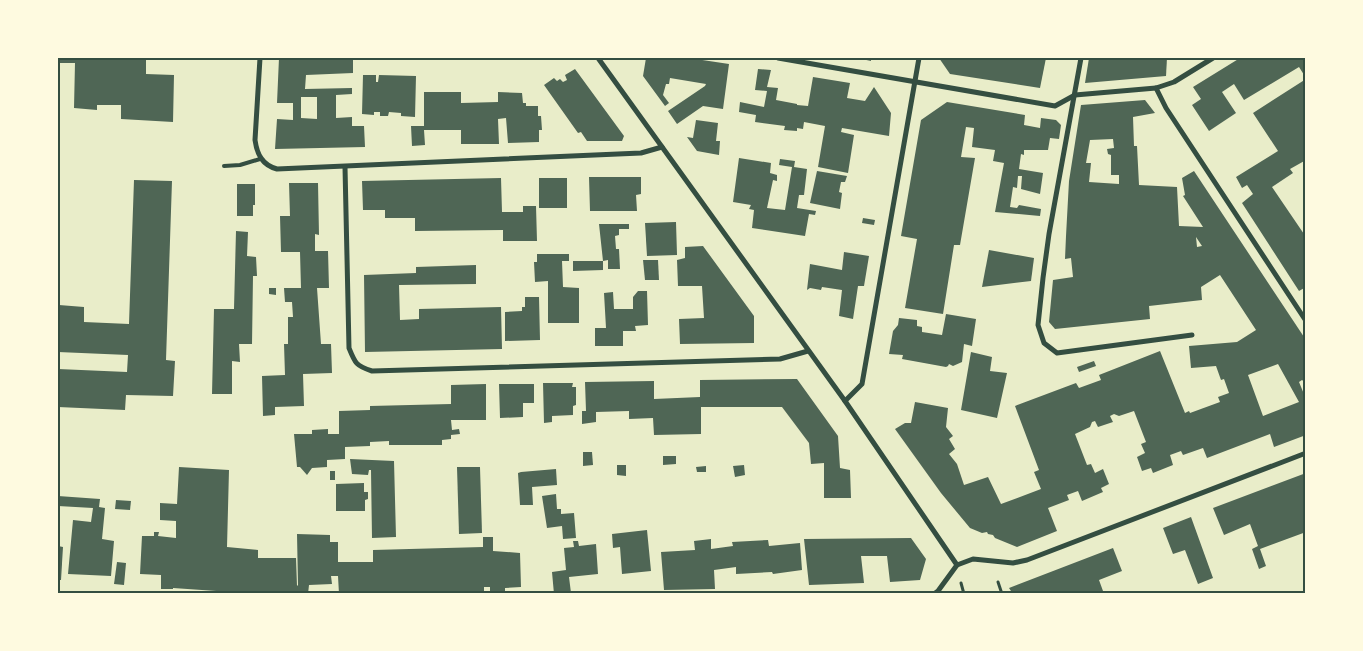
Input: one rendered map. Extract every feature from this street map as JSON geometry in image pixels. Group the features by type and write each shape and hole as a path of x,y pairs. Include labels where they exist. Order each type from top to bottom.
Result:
{"street":[{"path":"260,58 256,150 268,167 276,169 641,153 662,147"},
{"path":"598,58 845,401 957,565"},
{"path":"778,58 1055,106 1075,95 1156,88 1174,82 1213,58"},
{"path":"845,401 862,384 919,58"},
{"path":"1081,58 1043,278 1038,325 1044,343 1057,353 1192,336"},
{"path":"1156,88 1166,108 1306,321"},
{"path":"345,167 349,348 354,360 360,367 372,371 780,360 808,351"},
{"path":"934,594 957,565 973,559 1013,563 1026,560 1306,453"}],"lane":[{"path":"224,166 240,165 260,158"}],"path":[{"path":"998,582 1002,594"}],"building":[{"path":"58,58 146,58 146,74 174,75 173,122 121,119 121,105 97,105 97,110 74,108 75,63 58,63"},
{"path":"279,58 353,58 353,73 306,75 305,89 352,88 352,94 336,95 336,118 352,117 352,126 364,126 365,147 275,149 277,119 293,120 293,103 277,103","holes":["301,97 317,97 317,119 301,118"]},
{"path":"646,58 689,58 729,64 723,109 703,106 677,124 668,111 706,84 670,78 663,95 669,103 665,106 643,76"},
{"path":"857,58 871,58 871,61"},
{"path":"939,58 1046,58 1040,88 950,74"},
{"path":"1089,58 1167,58 1166,76 1085,83"},
{"path":"1240,58 1306,58 1306,78 1299,67 1244,100 1234,84 1222,92 1236,113 1209,131 1192,105 1201,99 1193,87"},
{"path":"575,69 624,136 622,141 587,141 581,132 578,133 544,85 554,78 557,81 560,79 563,82 567,80 565,75"},
{"path":"758,69 771,70 767,87 778,88 776,100 797,105 808,106 813,77 850,83 847,98 865,101 874,87 891,113 889,136 842,128 841,132 854,135 848,173 818,167 825,126 804,122 803,129 797,128 797,131 784,130 785,126 755,122 756,115 739,112 740,102 764,107 767,91 755,90"},
{"path":"363,75 376,75 376,82 378,82 379,75 416,76 415,117 401,116 401,113 389,112 388,116 380,116 380,112 374,112 374,115 362,114"},
{"path":"1306,79 1306,160 1290,169 1293,173 1272,187 1306,237 1306,287 1299,291 1242,203 1253,194 1247,185 1242,188 1236,177 1278,151 1253,113"},
{"path":"424,92 461,92 461,103 498,102 498,92 522,93 523,103 526,103 526,106 538,106 538,116 541,116 542,130 539,130 539,142 508,143 506,118 498,119 499,144 461,144 461,130 424,130 425,145 412,146 411,126 424,126"},
{"path":"1145,100 1155,113 1133,117 1134,146 1137,146 1139,185 1177,187 1179,226 1203,227 1183,196 1185,195 1182,178 1194,171 1306,340 1306,383 1302,380 1299,382 1306,399 1306,435 1274,447 1270,434 1207,458 1203,448 1183,455 1181,451 1170,455 1173,465 1153,473 1151,468 1142,471 1137,457 1145,453 1141,444 1146,442 1134,411 1119,416 1114,414 1110,416 1113,422 1098,427 1095,421 1092,422 1090,427 1075,434 1087,465 1091,464 1095,473 1103,469 1109,484 1101,488 1103,492 1082,501 1078,491 1067,495 1069,500 1048,508 1057,531 1017,547 995,538 987,532 982,533 970,528 941,493 895,429 905,423 911,423 915,402 948,408 946,427 953,436 949,439 955,449 949,454 957,464 964,485 988,477 1001,504 1041,489 1034,472 1039,470 1015,406 1076,383 1079,388 1101,380 1099,375 1160,351 1185,413 1189,411 1190,413 1220,402 1218,397 1229,393 1224,379 1221,380 1216,366 1191,368 1189,346 1237,342 1256,330 1220,275 1201,287 1202,300 1149,306 1150,319 1055,329 1049,322 1053,280 1073,277 1071,258 1065,259 1066,236 1069,181 1081,105","holes":["1113,139 1114,148 1107,149 1108,154 1111,155 1111,175 1119,175 1119,184 1089,182 1091,163 1086,163 1090,140","1196,237 1202,246 1197,247","1278,364 1299,402 1263,416 1248,375"]},
{"path":"947,102 1025,115 1024,125 1040,128 1041,118 1056,120 1061,125 1059,139 1050,138 1048,150 1024,150 1024,155 1021,154 1019,169 1043,173 1040,194 1021,189 1022,176 1018,176 1017,188 1013,187 1010,207 1017,208 1019,205 1041,209 1040,216 995,212 1004,163 993,161 995,150 972,147 974,128 966,127 961,157 975,158 960,245 954,245 943,314 905,308 917,239 901,236 921,120"},
{"path":"696,120 718,123 716,141 720,141 719,155 697,151 687,137 693,138"},
{"path":"739,158 771,163 770,173 777,175 777,181 773,180 767,208 785,210 792,167 779,165 780,159 795,161 794,167 807,169 804,195 799,195 797,208 816,211 815,215 809,214 805,236 752,228 754,210 749,209 751,205 733,202"},
{"path":"817,171 847,176 845,182 841,182 839,192 842,193 840,209 810,203"},
{"path":"589,177 641,177 641,194 636,195 637,211 590,211"},
{"path":"501,178 502,212 523,212 523,206 536,206 537,241 503,241 503,230 415,231 415,218 385,218 385,210 363,210 362,181"},
{"path":"539,178 567,178 567,208 539,208"},
{"path":"134,180 172,181 166,360 175,361 173,396 126,395 125,410 58,407 58,369 127,372 128,355 58,352 59,305 84,307 84,322 129,324"},
{"path":"289,183 318,183 319,235 315,234 315,251 328,251 329,288 317,288 321,344 331,344 332,373 303,374 304,406 275,407 275,415 263,416 262,376 285,375 284,344 288,344 288,317 293,317 292,302 285,302 284,288 301,288 300,252 281,252 280,216 290,216"},
{"path":"237,184 255,184 253,216 237,216"},
{"path":"863,218 875,220 874,225 862,223"},
{"path":"676,222 677,255 647,256 645,223"},
{"path":"599,224 629,224 629,229 619,229 619,235 615,236 616,249 619,249 620,269 608,269 608,260 603,261"},
{"path":"236,231 248,232 247,256 256,257 257,276 253,276 252,344 239,344 240,362 232,361 232,394 212,394 214,309 234,309"},
{"path":"703,246 754,316 754,343 680,344 679,319 704,318 702,286 678,286 677,260 685,258 685,247"},
{"path":"989,250 1034,258 1031,281 982,287"},
{"path":"844,252 869,256 864,286 858,286 853,319 839,316 842,290 822,287 821,290 810,288 807,290 810,264 842,270"},
{"path":"537,254 569,254 569,261 562,261 563,287 579,288 579,323 548,323 548,281 535,282 534,262 537,262"},
{"path":"643,260 658,260 659,280 645,280"},
{"path":"573,261 603,261 603,270 573,271"},
{"path":"476,265 476,284 399,285 400,320 419,319 419,309 501,307 502,349 365,352 364,275 416,273 416,267"},
{"path":"269,288 276,288 276,295 269,294"},
{"path":"638,291 647,291 648,325 635,326 636,331 623,331 623,346 595,346 595,328 606,328 604,293 613,292 614,309 633,309 633,297"},
{"path":"525,297 539,297 540,340 505,341 505,312 522,311 522,307 525,307"},
{"path":"946,314 976,319 972,346 964,344 962,362 953,366 949,364 946,367 902,359 903,355 889,354 893,331 898,325 899,318 917,320 917,326 922,327 922,332 942,335"},
{"path":"971,352 992,357 990,371 1007,373 997,418 961,410"},
{"path":"1094,361 1096,366 1079,372 1077,367"},
{"path":"797,379 838,436 840,468 850,470 851,498 824,498 824,463 811,464 809,443 782,407 701,407 701,434 654,435 653,418 629,419 629,411 596,412 596,422 582,424 582,411 586,411 585,382 654,381 654,399 700,397 700,380"},
{"path":"543,383 573,383 572,387 576,387 576,405 573,406 573,415 552,416 552,422 544,423"},
{"path":"486,384 486,420 451,420 452,430 459,429 460,434 451,435 451,439 442,440 442,445 389,445 389,441 370,442 370,446 345,447 345,459 327,460 327,467 312,468 307,475 300,467 297,467 294,434 312,434 312,430 328,429 328,434 339,434 339,411 370,410 370,406 451,404 451,385"},
{"path":"499,384 534,384 534,403 523,403 523,417 500,418"},
{"path":"583,452 592,452 593,465 583,466"},
{"path":"663,456 676,456 676,464 663,465"},
{"path":"350,459 394,461 396,537 372,538 371,470 369,470 368,475 352,474"},
{"path":"617,465 626,465 626,476 617,475"},
{"path":"744,465 745,475 735,477 733,466"},
{"path":"706,466 706,472 697,472 696,467"},
{"path":"179,467 229,470 227,547 258,550 258,558 296,558 297,586 297,534 330,535 330,542 338,542 338,562 373,562 373,550 483,547 483,537 493,537 493,551 520,553 521,587 505,588 505,591 490,591 490,587 484,587 484,594 339,594 338,576 331,576 332,584 309,585 308,594 258,594 173,588 161,589 161,575 140,574 142,536 154,536 154,532 159,532 158,536 176,538 176,521 160,520 160,503 177,504"},
{"path":"457,467 480,467 482,533 459,534"},
{"path":"556,469 557,485 532,487 533,505 520,505 518,473"},
{"path":"330,471 335,471 335,480 330,480"},
{"path":"1306,473 1306,532 1260,549 1266,566 1259,569 1252,549 1258,546 1250,524 1224,535 1213,508"},
{"path":"364,483 364,492 368,492 368,499 365,500 365,511 336,511 336,484"},
{"path":"556,494 557,509 561,509 561,514 574,513 576,538 563,539 562,526 547,528 542,496"},
{"path":"58,496 100,499 99,507 105,508 102,539 114,541 111,576 68,574 73,520 91,522 93,508 58,506"},
{"path":"116,500 131,501 130,510 115,509"},
{"path":"1191,517 1213,578 1198,584 1185,550 1173,554 1163,528"},
{"path":"647,530 651,571 622,574 620,547 613,548 612,534"},
{"path":"911,538 926,559 920,580 890,582 887,556 861,556 864,583 809,585 804,539"},
{"path":"711,539 711,549 733,546 732,542 768,540 769,546 800,543 802,570 773,574 772,572 736,574 736,567 714,570 715,589 664,590 661,552 695,550 694,541"},
{"path":"573,541 578,541 579,546 596,544 598,574 569,577 571,593 554,594 552,572 566,570 564,548 574,547"},
{"path":"58,546 63,547 61,580 58,580"},
{"path":"1113,548 1122,571 1099,580 1103,591 1100,594 1013,594 1009,588"},
{"path":"117,562 126,563 124,585 114,584"}]}
